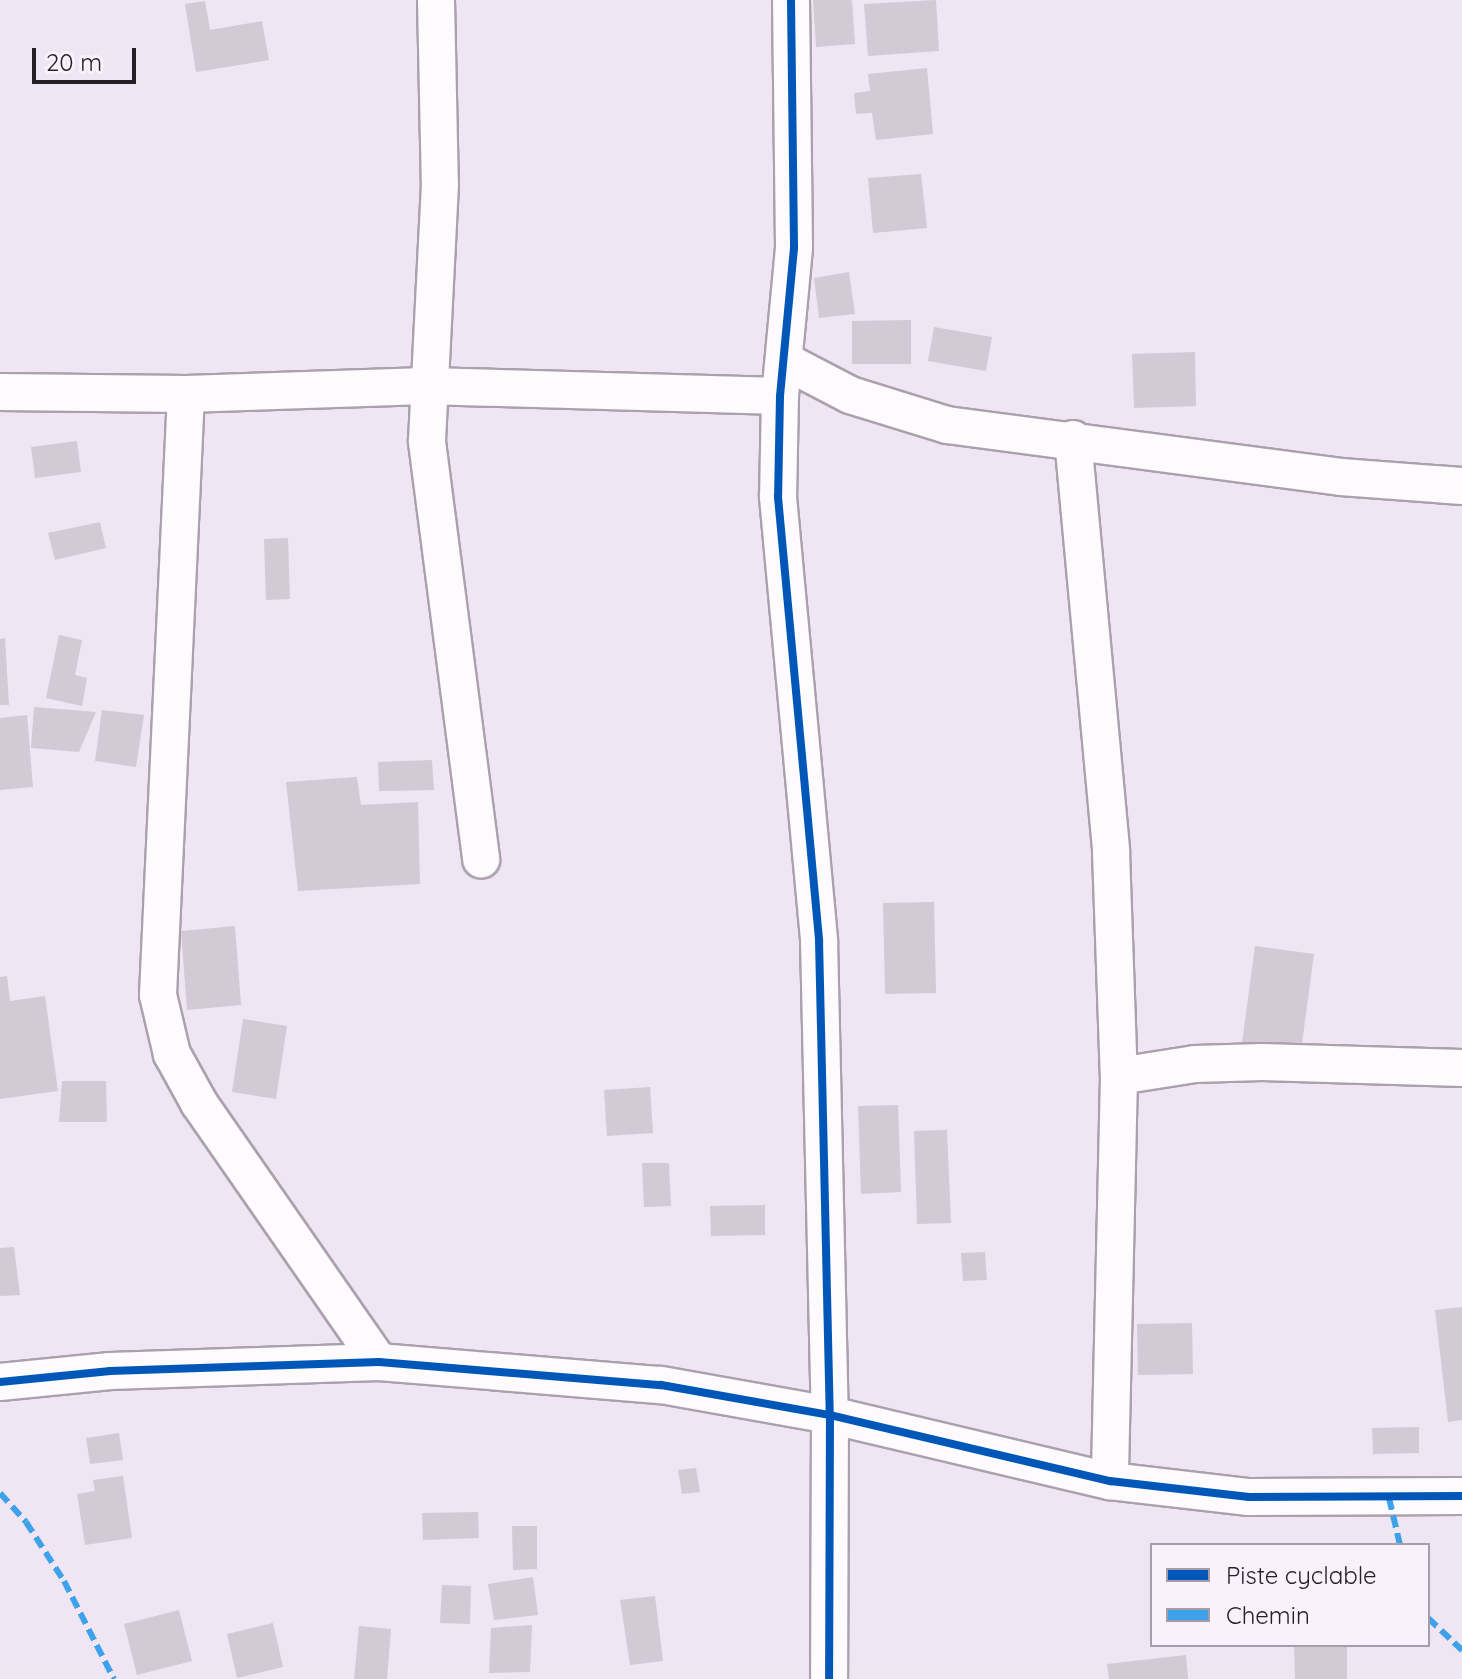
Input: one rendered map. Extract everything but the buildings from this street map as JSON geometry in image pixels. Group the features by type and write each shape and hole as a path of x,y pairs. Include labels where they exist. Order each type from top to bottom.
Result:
{"street":[{"path":"436,0 440,184 426,386 431,485 458,660 481,860"},
{"path":"791,0 794,248 780,396 778,497 819,940 830,1415 829,1679"},
{"path":"785,361 850,395 899,413 947,425 1073,439 1341,477 1462,486"},
{"path":"0,392 186,394 426,386 780,396"},
{"path":"186,394 158,995 172,1054 199,1103 379,1362"},
{"path":"1073,439 1111,852 1119,1076 1110,1481"},
{"path":"1119,1076 1262,1062 1462,1068"},
{"path":"0,1382 110,1371 379,1362 661,1385 830,1415 1110,1481 1249,1497 1462,1496"}],"marked path":[{"path":"0,1493 26,1522 64,1581 114,1679"},
{"path":"1389,1498 1400,1543"},
{"path":"1430,1620 1462,1650"}],"cycle path":[{"path":"791,0 794,248 780,396 778,497 819,940 830,1415 829,1679"},
{"path":"0,1382 110,1371 379,1362 661,1385 830,1415 1110,1481 1249,1497 1462,1496"}]}
